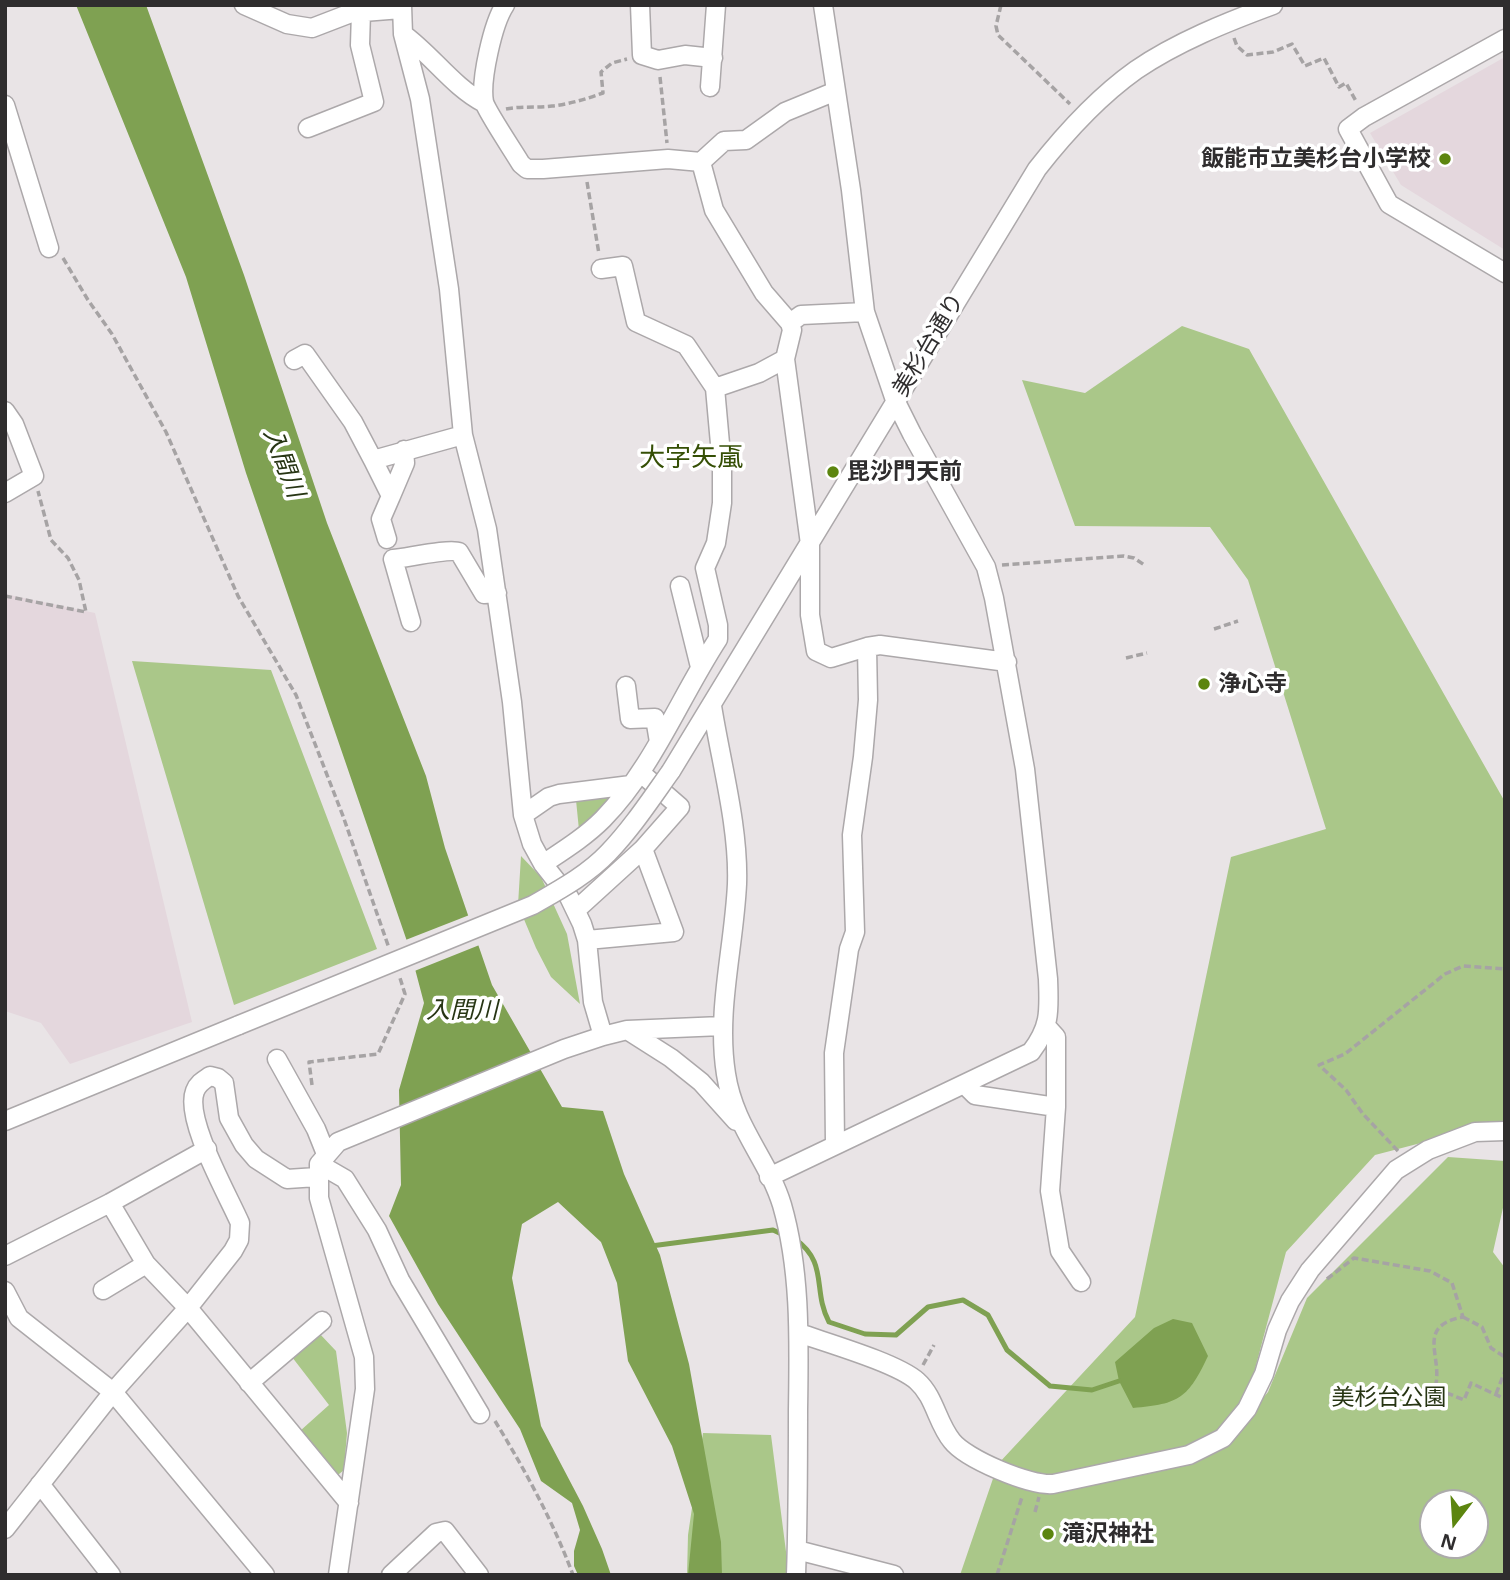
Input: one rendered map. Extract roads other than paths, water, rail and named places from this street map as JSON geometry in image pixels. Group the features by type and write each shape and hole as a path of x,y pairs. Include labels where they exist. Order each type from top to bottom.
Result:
{"street":[{"path":"244,5 287,24 312,28 353,10 401,7 403,34 419,99 449,289 463,435 487,529 497,593 512,702 523,815 532,844 543,864 576,909 587,940 593,1002 603,1036"},
{"path":"487,107 488,52 499,14 505,5"},
{"path":"640,5 650,58 685,55 713,58"},
{"path":"710,87 716,5"},
{"path":"769,1177 1031,1052 1047,1027 1049,1014 1048,979 1025,769 1007,662 986,566 895,400 865,312 851,190 823,5"},
{"name":"美杉台通り","path":"5,1121 533,905 573,882 606,854 635,822 671,771 1018,197 1053,149 1082,116 1137,69 1186,42 1273,5"},
{"path":"308,128 374,102 353,10"},
{"path":"403,34 423,49 471,96 487,107 527,169 668,159 701,162 723,141 746,140 785,112 836,91"},
{"path":"1505,39 1348,128 1389,204 1505,273"},
{"path":"5,106 49,247"},
{"path":"701,162 714,209 764,293 790,323 792,330 785,359 810,544 810,615 816,651 831,657 867,646 880,645 1007,662"},
{"path":"543,864 581,839 604,818 636,779 718,639 718,625 705,568 716,543 722,503 715,388 686,345 636,323 623,266 601,270"},
{"path":"790,323 801,315 865,312"},
{"path":"294,360 305,354 346,426 373,460 391,496"},
{"path":"715,388 759,373 785,359"},
{"path":"5,411 14,424 34,475 5,493"},
{"path":"373,460 463,435"},
{"path":"387,539 381,519 405,463 404,450"},
{"path":"411,622 393,559 453,549 459,552 484,594 497,593"},
{"path":"680,586 700,667"},
{"path":"835,1144 834,1053 849,948 855,932 852,835 863,757 867,646"},
{"path":"626,686 630,719 655,718 659,742"},
{"path":"712,706 736,852 737,882 722,1026 726,1074 742,1127 781,1203 791,1249 799,1333 796,1575"},
{"path":"523,815 549,797 636,779 680,807 643,849 576,909"},
{"path":"587,940 674,932 643,849"},
{"path":"5,1528 113,1392 188,1308 239,1240 240,1223 199,1132 193,1108 195,1091 201,1082 211,1076 224,1083 229,1118 243,1145 256,1159 287,1179 564,1049 627,1030 722,1026"},
{"path":"1047,1027 1056,1037 1056,1107 1050,1191 1060,1251 1081,1282"},
{"path":"627,1030 671,1058 701,1082 742,1127"},
{"path":"277,1059 316,1129 325,1159 319,1198 364,1357 365,1389 338,1575"},
{"path":"965,1084 975,1095 1056,1107"},
{"path":"799,1333 878,1362 915,1379 929,1396 952,1441 967,1454 1026,1481 1041,1485 1053,1484 1189,1455 1223,1438 1247,1409 1264,1374 1277,1330 1290,1301 1310,1270 1396,1170 1429,1150 1475,1132 1505,1131"},
{"path":"5,1256 110,1203 207,1149"},
{"path":"325,1159 345,1179 377,1230 400,1280 480,1414"},
{"path":"110,1203 146,1264 188,1308 349,1503"},
{"path":"103,1290 146,1264"},
{"path":"5,1291 12,1324 113,1392 265,1575"},
{"path":"249,1383 322,1321"},
{"path":"40,1484 111,1575"},
{"path":"391,1575 436,1533 444,1531 479,1575"},
{"path":"797,1550 890,1574"}],"water":[{"name":"入間川","path":"76,5 146,5 244,275 327,523 426,776 445,848 492,985 562,1107 603,1111 624,1174 660,1255 689,1364 721,1542 722,1575 688,1575 694,1514 672,1446 628,1361 617,1283 601,1242 558,1202 522,1224 512,1278 541,1426 583,1506 611,1575 578,1575 574,1566 574,1551 580,1530 572,1503 541,1481 520,1429 438,1304 389,1216 401,1185 399,1090 424,1003 410,950 246,473 186,277"},
{"path":"1173,1319 1192,1323 1208,1356 1188,1390 1181,1396 1162,1404 1133,1408 1119,1381 1115,1362 1154,1328"}],"waterway":[{"path":"651,1246 773,1230 786,1236"},
{"path":"795,1239 806,1248 816,1267 821,1299 829,1322 865,1334 896,1335 928,1307 963,1300 988,1315 1007,1350 1050,1386 1092,1390 1119,1381"}],"place":[{"name":"飯能市立美杉台小学校","path":"1445,159"},
{"name":"毘沙門天前","path":"833,472"},
{"name":"浄心寺","path":"1204,684"},
{"name":"滝沢神社","path":"1048,1534"}],"district":[{"name":"大字矢颪","path":"691,459"}],"park label":[{"name":"美杉台公園","path":"1389,1398"}]}
